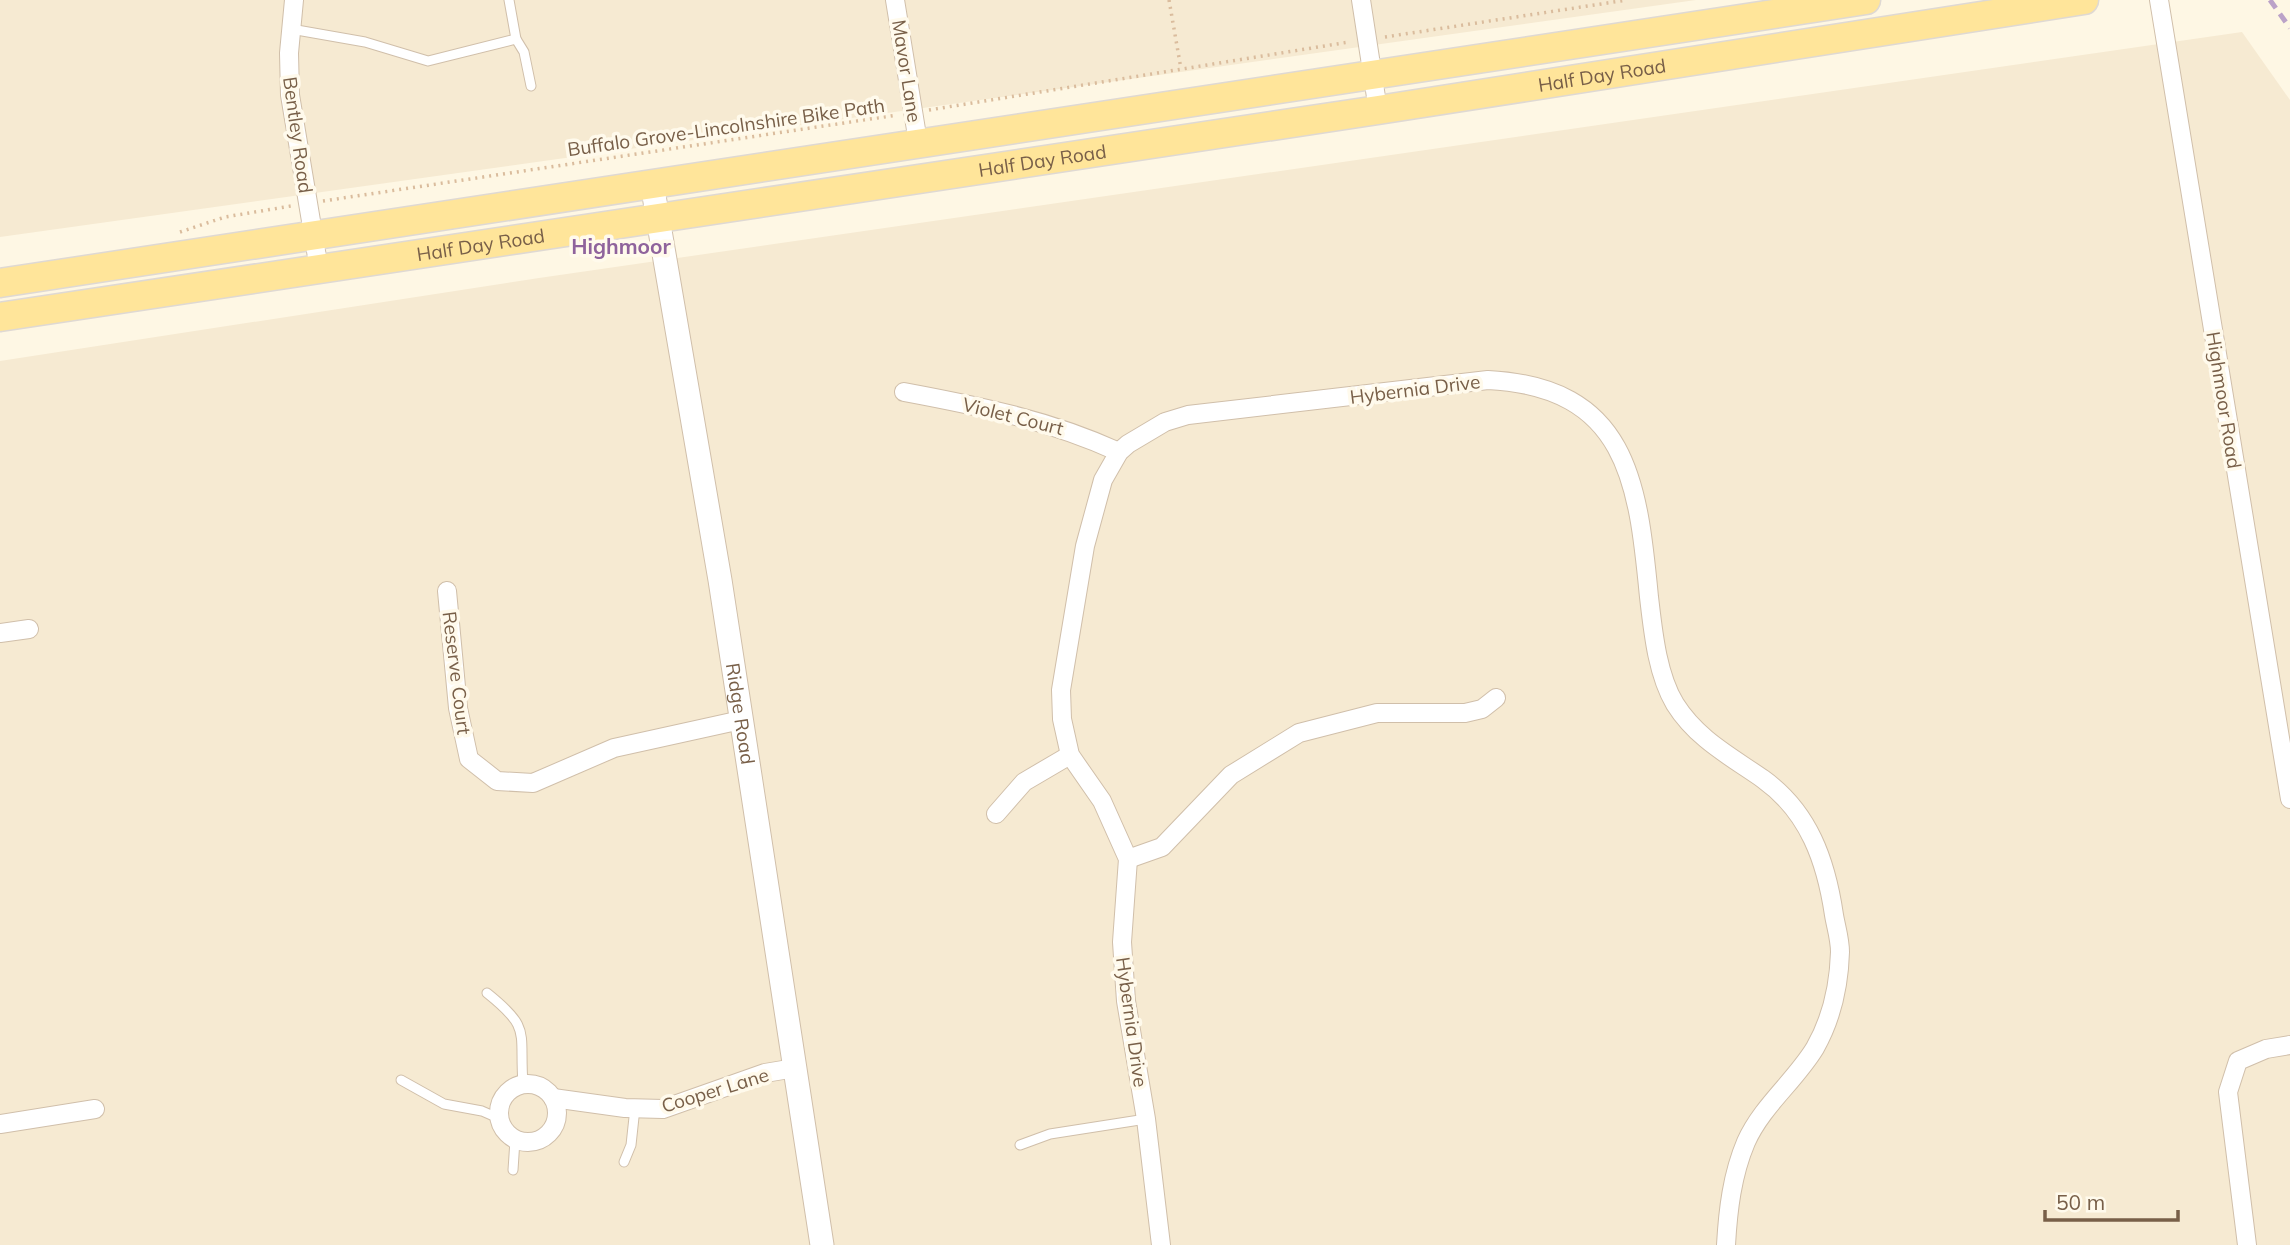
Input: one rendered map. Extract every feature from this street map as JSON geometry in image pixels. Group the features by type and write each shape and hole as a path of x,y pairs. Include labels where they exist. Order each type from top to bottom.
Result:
{"main road":[{"name":"Half Day Road","path":"0,283 1866,0"},
{"name":"Half Day Road","path":"0,317 658,216 1378,110 2084,0"}],"street":[{"name":"Bentley Road","path":"294,0 290,95 319,269"},
{"name":"Mavor Lane","path":"895,0 918,142"},
{"path":"1361,0 1378,110"},
{"name":"Highmoor Road","path":"2159,0 2282,708 2290,799"},
{"name":"Ridge Road","path":"652,184 741,720 822,1245"},
{"name":"Hybernia Drive","path":"1161,1245 1146,1119 1126,1001 1122,942 1128,859 1102,801 1070,755 1062,719 1061,690 1095,504 1119,452 1165,422 1188,415 1488,380 1523,382 1547,388 1585,409 1598,421 1619,451 1633,483 1652,628 1665,681 1675,703 1710,745 1785,797 1801,817 1818,848 1828,877 1840,948 1838,981 1830,1016 1814,1049 1770,1103 1747,1141 1730,1196 1726,1245"},
{"name":"Violet Court","path":"904,392 1003,410 1048,423 1119,452"},
{"name":"Reserve Court","path":"447,591 458,708 469,759 497,780 533,783 614,748 741,720"},
{"path":"0,633 29,629"},
{"path":"1128,859 1162,847 1231,775 1299,733 1377,713 1465,713 1482,709 1496,698"},
{"path":"996,814 1024,782 1070,755"},
{"path":"2247,1245 2228,1092 2231,1077 2238,1061 2266,1049 2290,1045"},
{"name":"Cooper Lane","path":"523,1084 540,1086 553,1098 663,1109 765,1073 795,1068"},
{"path":"523,1084 514,1087 501,1100 498,1118 507,1134 515,1140 533,1142 550,1133 557,1116 553,1098"},
{"path":"0,1124 95,1109"}],"lane":[{"path":"509,0 516,39 524,52 531,86"},
{"path":"291,29 354,39 428,61 516,39"},
{"path":"486,993 513,1014 522,1031 523,1084"},
{"path":"401,1080 444,1104 482,1111 498,1118"},
{"path":"624,1162 631,1145 635,1108"},
{"path":"1020,1145 1051,1134 1146,1119"},
{"path":"513,1170 515,1140"}],"path":[{"path":"1169,0 1181,69"},
{"name":"Buffalo Grove-Lincolnshire Bike Path","path":"175,234 225,217 913,113 1367,39 1627,0"}],"shaded area":[{"path":"0,0 1696,0 0,237"},
{"path":"2242,32 2290,100 2290,1245 0,1245 0,361 539,278"}],"railway":[{"path":"2270,0 2290,28"}],"district":[{"name":"Highmoor","path":"621,247"}]}
